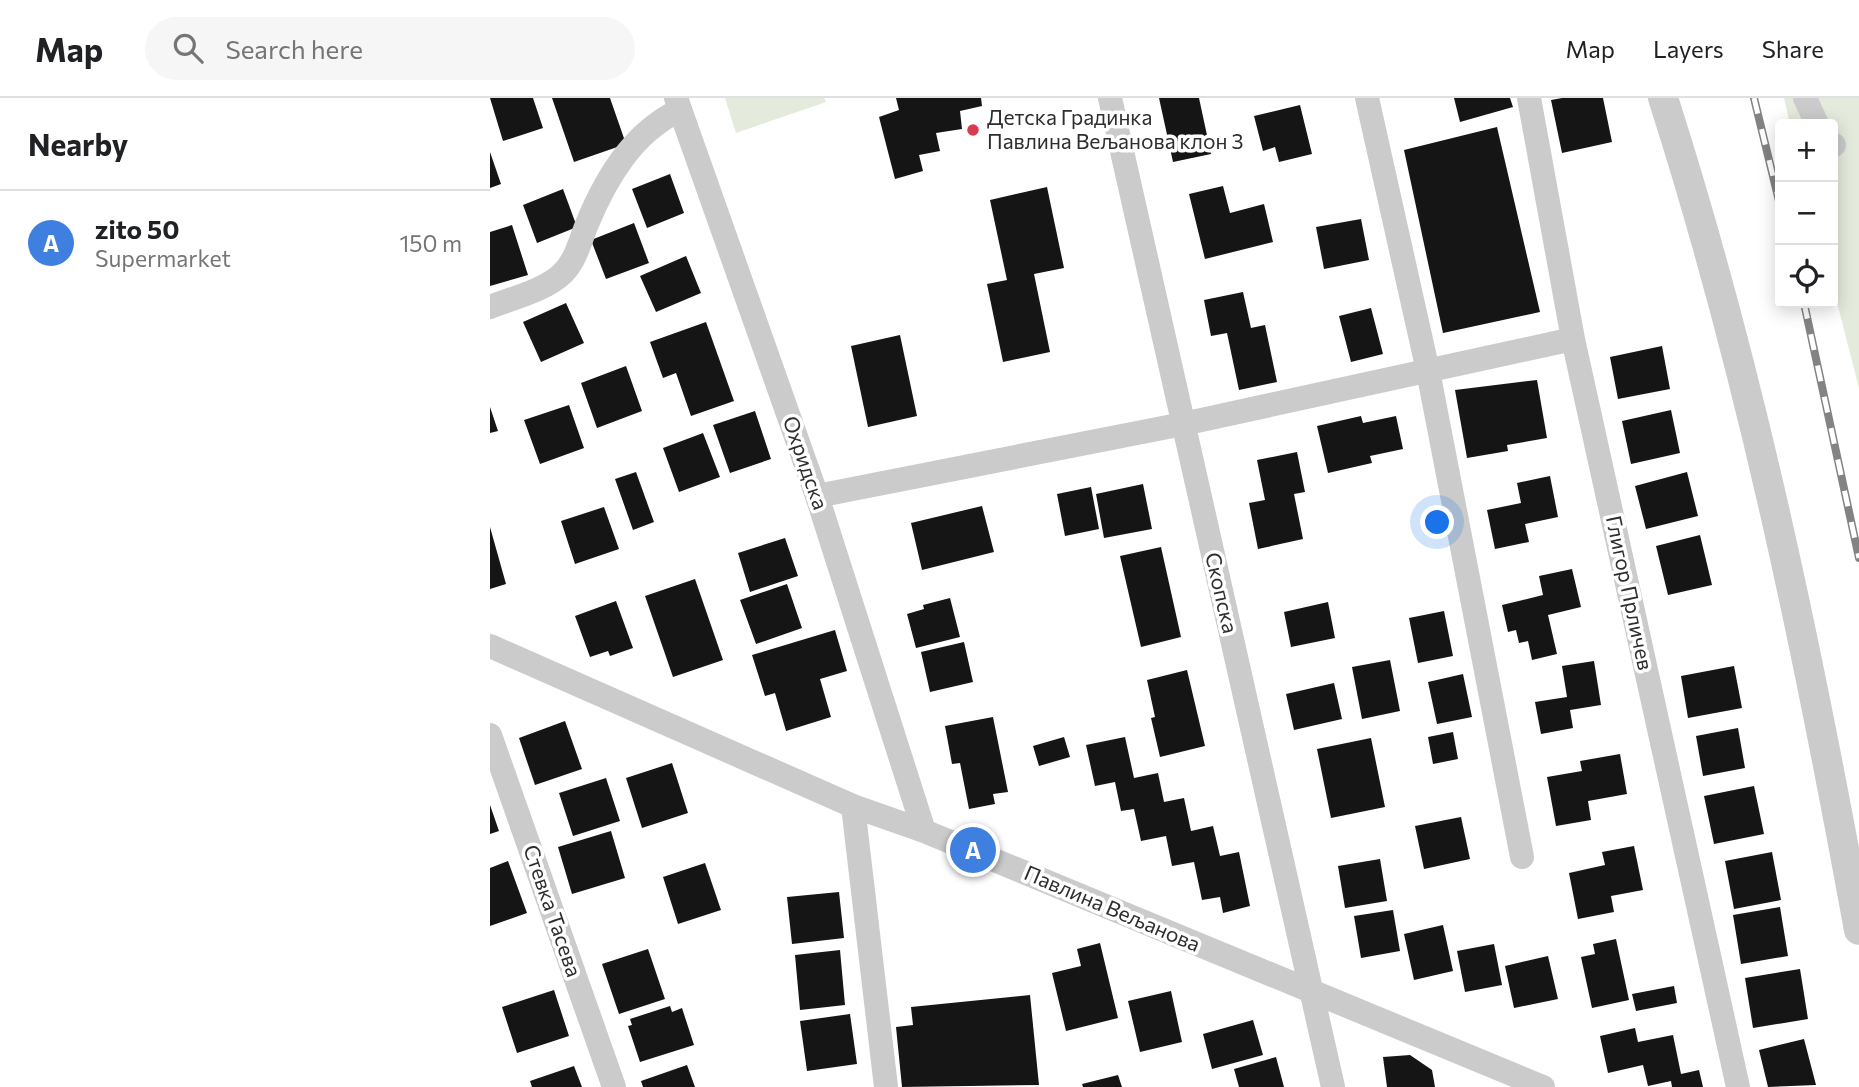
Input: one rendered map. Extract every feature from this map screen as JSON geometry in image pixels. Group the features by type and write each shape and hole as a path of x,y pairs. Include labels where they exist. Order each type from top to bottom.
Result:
{"street":[{"name":"Скопска","path":"1110,98 1333,1087"},
{"path":"1367,98 1428,371 1522,857"},
{"name":"Глигор Прличев","path":"1529,98 1573,339 1738,1087"},
{"path":"1663,98 1701,215 1780,542 1859,930"},
{"path":"1805,98 1815,119"},
{"path":"490,307 561,276 575,255 596,201 637,138 678,104"},
{"name":"Охридска","path":"678,104 817,496 923,831"},
{"path":"817,496 1183,424 1573,339"},
{"name":"Павлина Вељанова","path":"490,646 853,806 923,831 1543,1087"},
{"name":"Стевка Тасева","path":"490,735 614,1087"},
{"path":"853,806 886,1087"}],"shaded area":[{"path":"725,98 824,98 826,102 736,133"},
{"path":"1784,98 1859,98 1859,388 1838,306 1838,119 1789,119"}],"building":[{"path":"490,98 533,98 543,128 503,141"},
{"path":"552,98 610,98 626,144 574,162"},
{"path":"896,98 981,98 982,106 960,111 962,129 936,133 940,151 919,155 923,171 895,179 879,117 899,110"},
{"path":"1159,98 1199,98 1211,154 1173,162"},
{"path":"1454,98 1510,98 1513,107 1460,122"},
{"path":"1603,98 1612,142 1562,153 1551,100"},
{"path":"1300,105 1312,154 1279,162 1275,147 1263,151 1254,116"},
{"path":"1497,127 1540,312 1443,333 1404,150"},
{"path":"490,152 501,184 490,188"},
{"path":"670,174 684,213 647,228 632,189"},
{"path":"1223,186 1230,213 1264,204 1273,242 1205,259 1189,194"},
{"path":"1047,187 1064,268 1034,274 1050,352 1003,362 987,284 1007,280 990,200"},
{"path":"563,189 577,227 537,243 523,205"},
{"path":"1361,219 1369,260 1324,269 1316,227"},
{"path":"634,223 649,263 606,279 591,240"},
{"path":"512,225 528,275 490,286 490,232"},
{"path":"686,256 701,293 656,312 640,276"},
{"path":"1243,292 1251,328 1265,325 1277,382 1239,390 1227,333 1211,336 1204,300"},
{"path":"566,303 584,343 541,362 523,322"},
{"path":"1371,308 1383,354 1351,362 1339,316"},
{"path":"706,322 734,401 691,416 676,373 663,378 650,342"},
{"path":"900,335 917,416 868,427 851,346"},
{"path":"1662,346 1670,389 1618,399 1610,357"},
{"path":"626,366 642,411 597,428 581,383"},
{"path":"1537,380 1547,438 1507,445 1508,451 1467,458 1455,390"},
{"path":"569,405 584,448 540,464 524,420"},
{"path":"490,407 498,431 490,433"},
{"path":"1671,410 1680,453 1631,464 1622,421"},
{"path":"755,411 771,459 730,473 713,425"},
{"path":"1361,416 1363,423 1396,416 1403,449 1370,456 1372,463 1328,473 1317,426"},
{"path":"703,433 720,477 679,492 663,448"},
{"path":"1297,452 1305,492 1294,494 1303,539 1258,549 1249,503 1265,500 1257,460"},
{"path":"636,472 654,522 633,530 615,479"},
{"path":"1687,472 1698,516 1646,529 1635,486"},
{"path":"1550,476 1558,517 1525,524 1529,542 1495,549 1487,510 1521,503 1517,483"},
{"path":"1143,484 1152,529 1104,538 1096,494"},
{"path":"1091,487 1099,529 1065,536 1057,494"},
{"path":"982,506 994,552 922,570 911,523"},
{"path":"604,507 619,549 575,564 561,521"},
{"path":"490,527 506,584 490,589"},
{"path":"1700,535 1712,585 1668,595 1656,546"},
{"path":"785,538 798,576 750,592 738,553"},
{"path":"1161,547 1181,637 1141,647 1120,556"},
{"path":"1572,569 1581,607 1548,615 1557,654 1532,660 1528,641 1519,643 1516,630 1508,632 1502,605 1543,595 1539,576"},
{"path":"695,579 723,660 673,677 645,596"},
{"path":"787,584 802,628 756,644 740,600"},
{"path":"950,598 960,637 916,648 907,614 924,609 923,605"},
{"path":"616,601 633,648 610,656 608,651 590,657 575,616"},
{"path":"1328,602 1335,638 1291,647 1284,612"},
{"path":"1444,611 1453,656 1418,663 1409,618"},
{"path":"835,630 847,671 820,679 831,717 786,731 775,693 765,696 752,655"},
{"path":"964,642 973,682 930,692 921,652"},
{"path":"1390,660 1400,711 1362,719 1352,667"},
{"path":"1594,661 1601,705 1570,710 1573,728 1541,734 1535,702 1567,697 1562,666"},
{"path":"1734,666 1742,708 1688,718 1681,676"},
{"path":"1187,670 1205,746 1160,757 1151,718 1155,717 1147,680"},
{"path":"1463,674 1472,717 1437,724 1428,682"},
{"path":"1334,683 1342,719 1294,730 1286,694"},
{"path":"993,717 1008,792 993,794 995,804 969,809 960,763 952,764 945,726"},
{"path":"565,721 582,769 535,785 519,738"},
{"path":"1738,728 1745,768 1703,776 1696,736"},
{"path":"1453,732 1458,759 1433,764 1428,737"},
{"path":"1064,737 1070,757 1039,766 1033,746"},
{"path":"1125,737 1134,778 1158,773 1164,802 1184,798 1191,831 1213,826 1220,856 1239,852 1250,906 1223,913 1220,897 1202,900 1194,862 1172,866 1166,836 1141,841 1134,809 1121,811 1115,782 1095,786 1086,745"},
{"path":"1371,738 1385,807 1331,818 1317,749"},
{"path":"1620,754 1627,794 1588,801 1591,820 1556,826 1547,777 1582,771 1580,761"},
{"path":"672,763 688,813 642,828 626,778"},
{"path":"606,778 620,821 573,836 559,793"},
{"path":"1754,786 1764,834 1714,844 1704,796"},
{"path":"490,805 499,831 490,834"},
{"path":"1461,817 1470,859 1424,869 1415,826"},
{"path":"611,831 625,878 572,894 558,847"},
{"path":"1634,846 1643,890 1611,896 1614,912 1578,919 1569,873 1605,865 1602,852"},
{"path":"1772,852 1781,900 1734,909 1725,861"},
{"path":"1380,859 1387,901 1345,908 1338,866"},
{"path":"508,861 527,913 490,926 490,868"},
{"path":"705,863 721,910 678,924 663,877"},
{"path":"839,892 844,938 792,944 787,897"},
{"path":"1780,907 1788,956 1741,964 1733,915"},
{"path":"1393,910 1400,951 1361,958 1354,916"},
{"path":"1443,925 1453,971 1414,980 1404,934"},
{"path":"1616,939 1629,1000 1592,1008 1581,957 1595,954 1593,944"},
{"path":"1100,943 1118,1018 1066,1031 1052,973 1081,966 1077,949"},
{"path":"1494,944 1502,985 1465,992 1457,951"},
{"path":"648,949 665,999 619,1014 602,964"},
{"path":"840,950 845,1005 800,1010 795,955"},
{"path":"1548,956 1558,999 1514,1008 1505,966"},
{"path":"1800,969 1808,1019 1753,1028 1745,978"},
{"path":"1674,986 1677,1003 1636,1011 1632,994"},
{"path":"554,990 569,1036 517,1053 502,1007"},
{"path":"1171,991 1182,1042 1140,1052 1128,1001"},
{"path":"1030,995 1039,1085 902,1087 896,1027 913,1025 911,1007"},
{"path":"670,1006 672,1012 682,1008 694,1045 640,1062 628,1026 632,1025 630,1019"},
{"path":"850,1014 857,1064 807,1071 800,1021"},
{"path":"1253,1020 1263,1055 1212,1069 1203,1034"},
{"path":"1635,1028 1638,1042 1673,1035 1681,1074 1699,1070 1703,1087 1672,1087 1671,1081 1648,1086 1643,1065 1608,1073 1600,1036"},
{"path":"1804,1039 1816,1085 1768,1087 1759,1050"},
{"path":"1410,1055 1432,1070 1435,1087 1387,1087 1383,1057"},
{"path":"1276,1057 1284,1087 1239,1087 1234,1069"},
{"path":"687,1065 695,1087 643,1087 641,1081"},
{"path":"574,1066 582,1087 532,1087 530,1081"},
{"path":"1118,1075 1122,1087 1083,1087 1082,1084"}],"railway":[{"path":"1754,98 1775,184"},
{"path":"1805,308 1859,558"}],"place":[{"name":"Детска Градинка Павлина Вељанова клон 3","path":"973,130"},
{"name":"zito 50","path":"973,850"}]}
